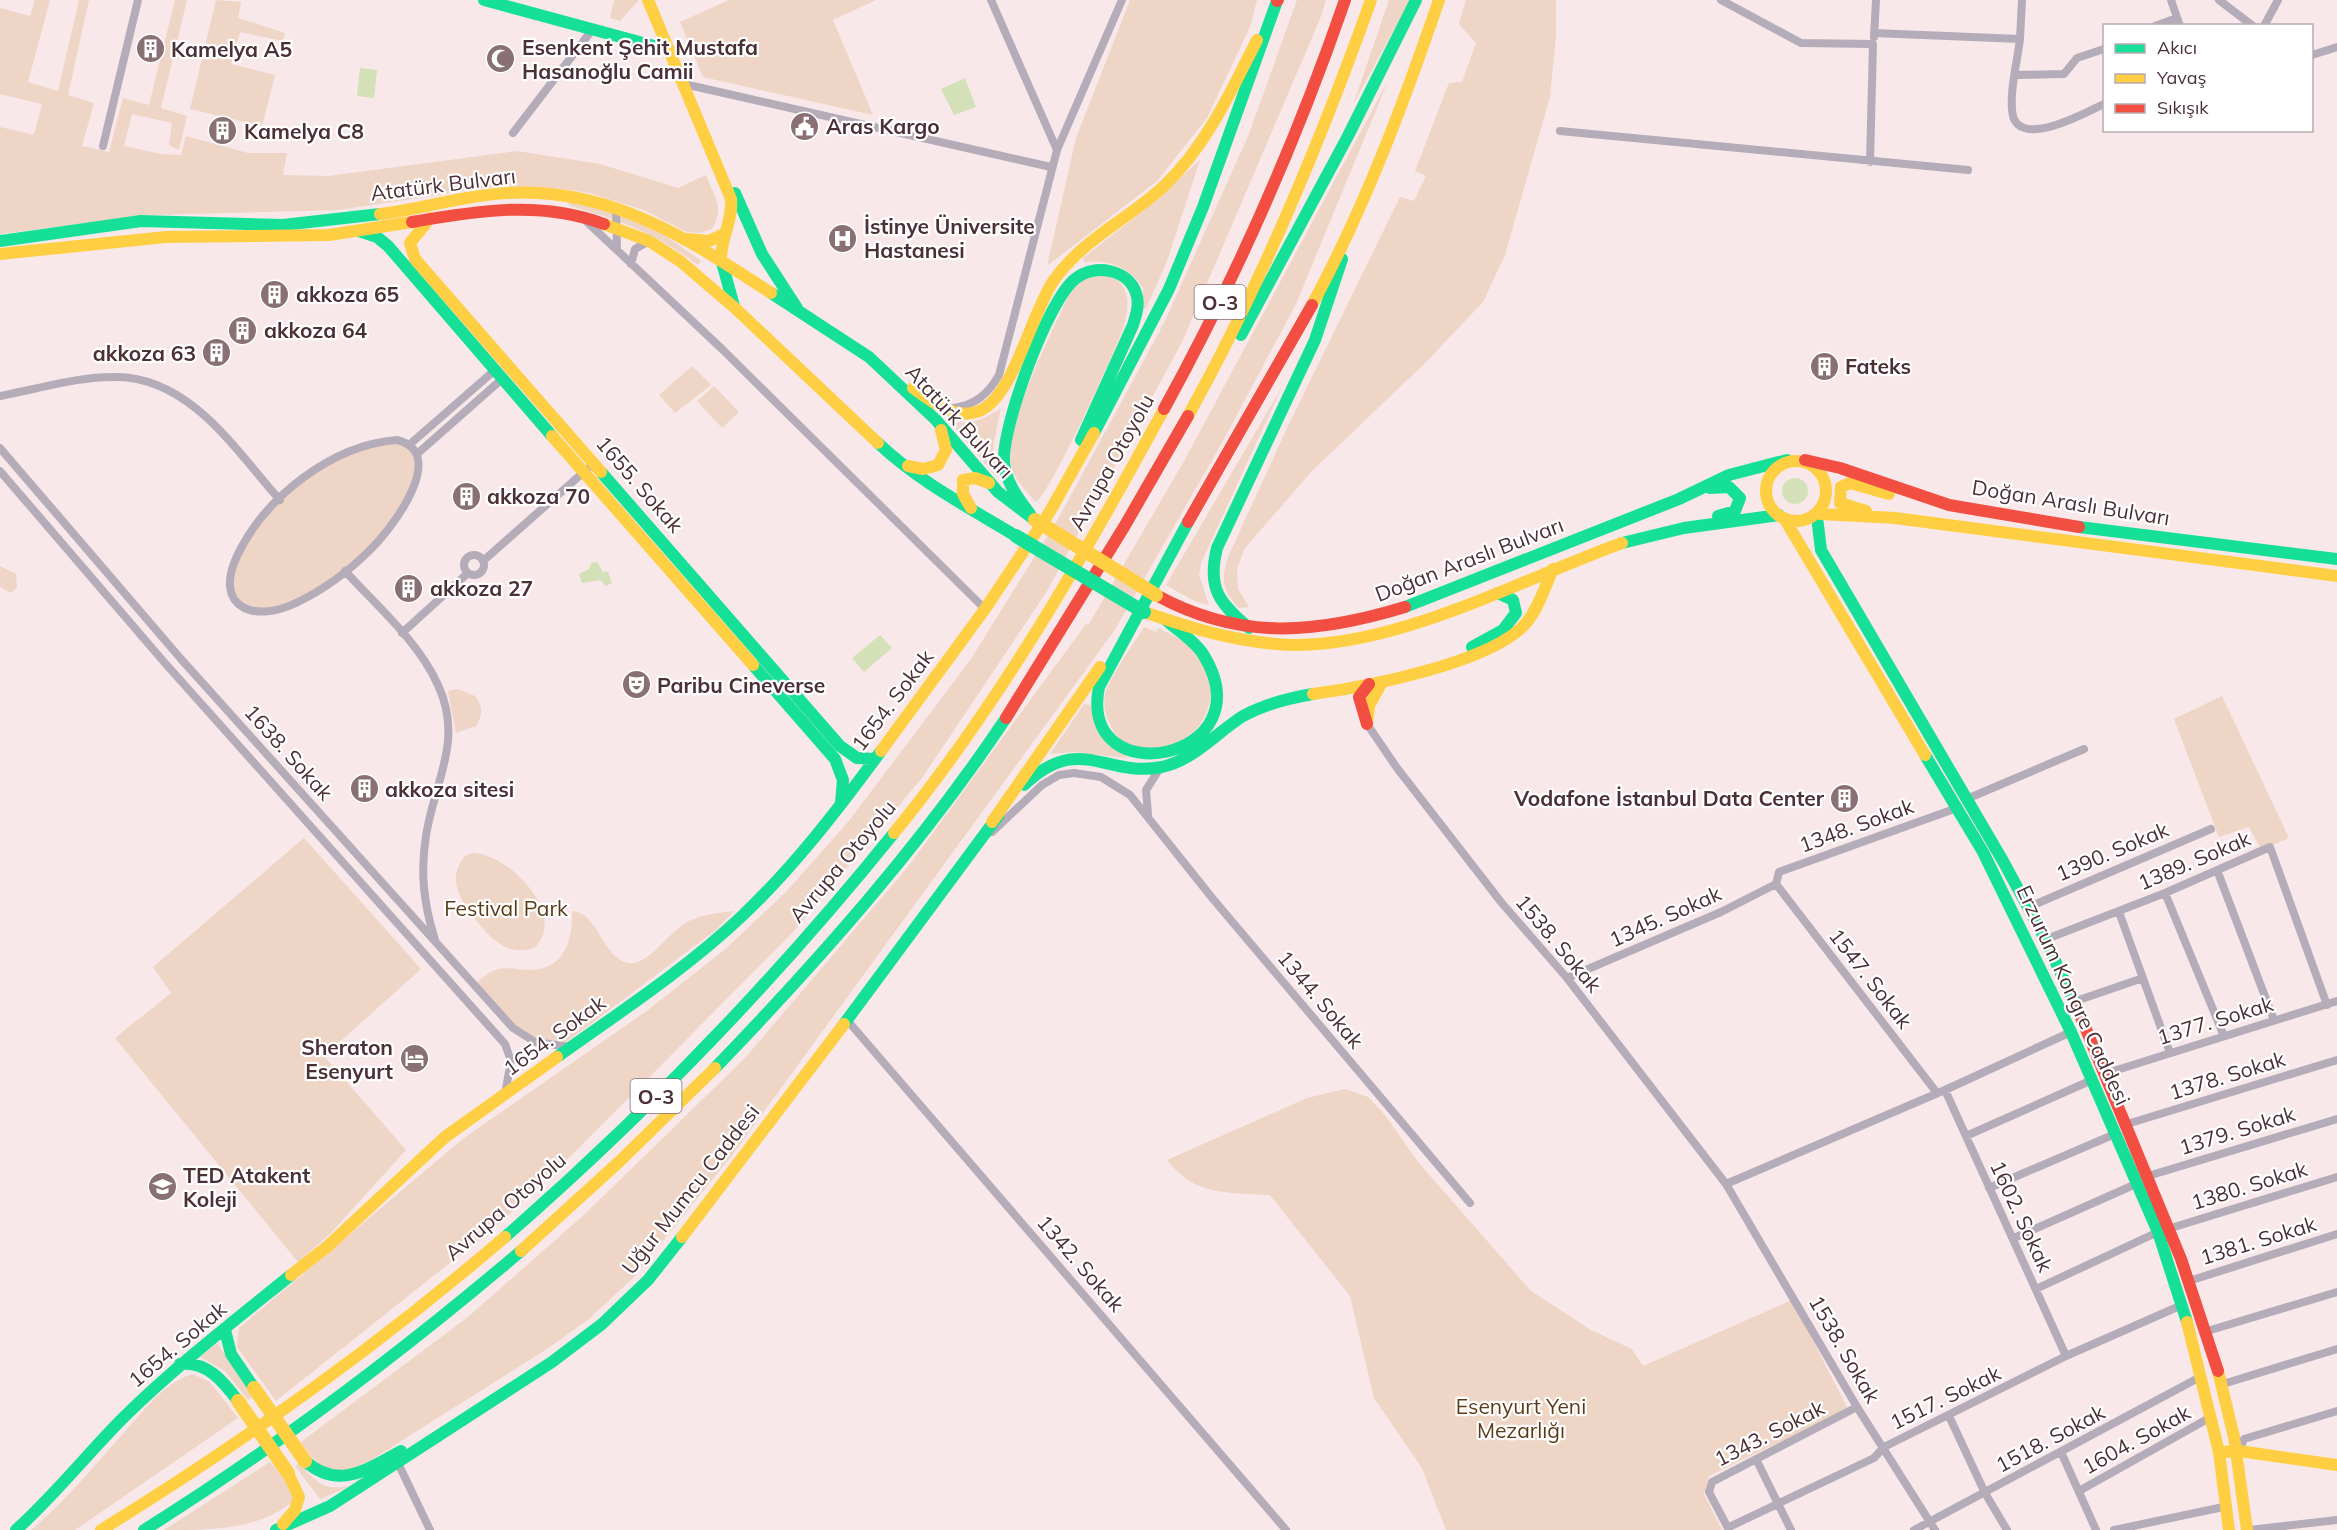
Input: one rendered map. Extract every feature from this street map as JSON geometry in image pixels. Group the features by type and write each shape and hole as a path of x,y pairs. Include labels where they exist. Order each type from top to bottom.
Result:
{"main road":[{"path":"484,0 669,50"},
{"path":"648,0 758,245 772,272 797,308"},
{"path":"897,461 922,470 934,468 944,457 946,443 937,413 972,414 991,406 1002,394 1044,299 1064,267 1083,249 1124,220 1166,184 1196,149 1223,107 1277,0"},
{"path":"1049,513 1111,403 1168,290 1203,207 1277,0"},
{"name":"Avrupa Otoyolu","path":"101,1530 223,1453 364,1351 446,1286 538,1207 718,1033 871,862 972,730 1020,657 1091,542 1182,379 1259,219 1305,108 1345,0"},
{"name":"Avrupa Otoyolu","path":"144,1530 293,1430 476,1291 574,1206 774,1006 899,862 996,734 1139,503 1206,384 1287,213 1371,0"},
{"path":"1206,384 1256,310 1389,57 1416,0"},
{"path":"1166,620 1192,639 1208,657 1216,677 1219,700 1210,723 1199,736 1178,751 1154,756 1129,752 1118,746 1102,726 1098,716 1097,692 1101,680 1130,624 1275,373 1345,244 1398,120 1438,0"},
{"path":"684,84 731,199 732,215 724,234 721,259 735,308"},
{"name":"Atatürk Bulvarı","path":"0,241 141,221 283,225 404,211 507,193 585,199 616,207 684,238 721,259 869,357 937,413 989,483 1009,503 1156,595"},
{"name":"Atatürk Bulvarı","path":"0,254 166,237 300,237 359,231 464,212 510,209 579,215 617,227 649,241 681,261 735,308 897,461 975,513 1144,612"},
{"path":"359,231 375,236 391,246 393,225 404,211"},
{"name":"1655. Sokak","path":"430,218 412,239 411,253 503,370"},
{"path":"684,238 709,241 724,234"},
{"path":"1249,628 1218,598 1211,577 1211,567 1217,548 1322,322 1338,276 1345,244"},
{"name":"1655. Sokak","path":"391,246 409,272 503,370 845,751 857,758 875,759"},
{"path":"1035,520 1017,495 1007,474 1004,438 1012,411 1062,294 1075,278 1090,270 1106,270 1118,274 1136,292 1138,306 1133,325 1049,513"},
{"path":"1787,460 1805,460 1820,470 1826,480 1827,492 1819,516 1796,520 1781,517 1769,504 1766,488 1772,471 1787,460"},
{"name":"Doğan Araslı Bulvarı","path":"1156,595 1202,617 1249,628 1322,627 1366,620 1401,610 1702,490 1729,475 1787,460"},
{"name":"Doğan Araslı Bulvarı","path":"1805,460 1840,468 1933,501 2106,532 2337,559"},
{"name":"1655. Sokak","path":"589,468 836,759 843,780 841,803"},
{"path":"975,513 963,494 963,480 975,478 989,483"},
{"path":"1895,518 1843,505 1838,498 1841,487 1850,483 1904,498 1933,501"},
{"path":"1633,539 1674,524 1730,514 1739,505 1739,495 1729,487 1702,490"},
{"name":"1654. Sokak","path":"16,1530 44,1505 122,1419 180,1364 328,1246 445,1137 573,1048 680,969 742,916 783,874 875,759 985,609 1049,513"},
{"name":"Doğan Araslı Bulvarı","path":"1819,516 1895,518 2088,546 2337,576"},
{"name":"Erzurum Kongre Caddesi","path":"1819,516 1821,550 1969,798 2029,907 2073,1002 2115,1134 2142,1180 2189,1281 2223,1384 2239,1451 2248,1530"},
{"name":"Doğan Araslı Bulvarı","path":"1144,612 1252,644 1335,644 1410,626 1633,539 1781,517"},
{"name":"Erzurum Kongre Caddesi","path":"1781,517 1983,852 2071,1032 2127,1124 2142,1180"},
{"path":"992,822 1038,770 1057,760 1084,758 1118,765 1160,768 1185,760 1236,721 1257,709 1279,701 1382,682 1453,662 1494,646 1525,624 1537,607 1553,569"},
{"path":"1498,593 1537,607"},
{"path":"1366,724 1357,704 1364,686 1383,676 1469,648 1503,630 1516,613 1513,600"},
{"path":"992,822 1130,624"},
{"path":"1366,724 1369,706 1382,682"},
{"name":"Uğur Mumcu Caddesi","path":"276,1530 330,1506 552,1362 602,1324 648,1280 683,1238 847,1020 992,822"},
{"name":"Erzurum Kongre Caddesi","path":"2164,1230 2219,1452 2228,1506 2229,1530"},
{"path":"225,1330 231,1354 304,1461 323,1476 347,1478 438,1434"},
{"path":"180,1364 192,1363 209,1370 238,1401 298,1489 299,1502 293,1514 276,1530"},
{"path":"2219,1452 2239,1451 2337,1465"}],"street":[{"path":"103,147 138,0"},
{"path":"991,0 1057,150"},
{"path":"937,413 972,404 989,392 999,375 1057,150 1122,0"},
{"path":"1720,0 1801,43 1873,44"},
{"path":"1869,162 1876,0"},
{"path":"2022,0 2014,118 2020,126 2034,130 2056,125 2103,104"},
{"path":"2171,0 2179,22"},
{"path":"2219,0 2250,24"},
{"path":"2265,24 2278,0"},
{"path":"513,133 592,30"},
{"path":"1874,33 2020,39"},
{"path":"2313,55 2337,47"},
{"path":"2016,75 2064,74 2077,58 2103,49"},
{"path":"684,84 1052,167"},
{"path":"1560,131 1968,170"},
{"path":"616,207 617,250"},
{"path":"579,215 722,349 985,609"},
{"path":"631,264 635,249 649,241"},
{"path":"409,445 503,370"},
{"path":"417,454 503,370"},
{"path":"0,396 106,377 143,381 176,394 196,408 280,500"},
{"path":"396,440 409,445 417,454 420,467 417,477 396,518 370,550 345,571 307,598 272,612 252,612 237,603 231,591 230,582 237,557 258,523 280,500 314,471 348,451 387,441 396,440"},
{"name":"1638. Sokak","path":"0,448 176,653 518,1033 543,1044 573,1048"},
{"path":"468,573 475,575 481,572 483,561 589,468"},
{"name":"1638. Sokak","path":"0,471 164,662 505,1044 511,1061 503,1098"},
{"path":"468,573 464,564 467,558 476,556 483,561"},
{"path":"345,571 402,633 434,678 441,693 448,726 447,756 428,827 423,867 425,907 436,944"},
{"path":"402,633 468,573"},
{"name":"1538. Sokak","path":"1366,724 1397,768 1501,902 1568,978 1726,1184 1857,1407 1933,1526"},
{"path":"1969,798 2084,749"},
{"path":"1148,815 1146,790 1160,768"},
{"name":"1344. Sokak","path":"974,849 1042,785 1059,776 1074,773 1101,777 1130,795 1213,899 1470,1203"},
{"name":"1348. Sokak","path":"1776,884 1779,872 1957,808"},
{"name":"1390. Sokak","path":"2029,907 2211,829"},
{"name":"1389. Sokak","path":"2044,940 2166,893 2270,848 2327,1005"},
{"path":"2217,870 2274,1020"},
{"name":"1345. Sokak","path":"1568,978 1721,912 1776,884"},
{"name":"1547. Sokak","path":"1776,884 1941,1091"},
{"path":"2166,893 2224,1036"},
{"path":"2119,912 2170,1053"},
{"path":"2073,1002 2143,978"},
{"name":"1377. Sokak","path":"1966,1136 2098,1077 2337,1001"},
{"name":"1342. Sokak","path":"847,1020 1286,1530"},
{"path":"1726,1184 2071,1032"},
{"name":"1378. Sokak","path":"2127,1124 2337,1060"},
{"name":"1602. Sokak","path":"1941,1091 1966,1136 2066,1356"},
{"name":"1379. Sokak","path":"2014,1238 2142,1180 2337,1119"},
{"path":"1989,1188 2115,1134"},
{"name":"1380. Sokak","path":"2036,1289 2164,1230 2337,1177"},
{"name":"1381. Sokak","path":"2189,1281 2337,1234"},
{"path":"2204,1332 2337,1292"},
{"name":"1517. Sokak","path":"1729,1529 1776,1503 1874,1458 1884,1447 2066,1356 2182,1305"},
{"path":"2223,1384 2337,1350"},
{"name":"1518. Sokak","path":"1914,1530 1933,1526 1984,1493 2202,1376"},
{"name":"1343. Sokak","path":"1729,1529 1710,1492 1712,1482 1857,1407"},
{"path":"2239,1451 2244,1439 2337,1411"},
{"path":"1948,1416 1984,1493 2007,1530"},
{"name":"1604. Sokak","path":"2079,1491 2211,1417"},
{"path":"2061,1452 2096,1530"},
{"path":"1756,1459 1791,1530"},
{"path":"398,1462 430,1530"},
{"path":"2114,1530 2228,1506"},
{"path":"2248,1530 2337,1520"}],"green space":[{"path":"35,0 50,0 28,82 58,91 79,0 89,0 68,95 94,103 82,146 109,152 123,98 149,105 175,0 187,0 161,108 187,116 179,150 169,145 172,123 132,114 124,146 161,154 181,155 186,136 248,153 287,153 283,175 328,176 517,151 600,164 678,188 706,175 717,202 716,222 712,229 700,233 687,232 644,210 589,193 563,189 500,186 338,210 149,215 0,234 0,127 34,135 42,104 0,94 0,8 30,16"},
{"path":"216,0 241,2 238,18 285,33 283,41 240,32 231,64 275,75 262,126 190,109"},
{"path":"614,0 638,1 620,21 610,18"},
{"path":"729,0 876,0 833,20 873,115 703,77 680,22"},
{"path":"1130,0 1257,0 1250,27 1207,118 1157,181 1047,266 1076,138"},
{"path":"1297,0 1326,0 1320,19 1182,342 1047,591 922,778 794,931 573,1154 500,1223 276,1401 237,1347 239,1328 464,1138 648,1010 723,951 785,893 848,822 971,659 1058,519 1164,323 1249,134"},
{"path":"1389,0 1410,0 1353,105"},
{"path":"1466,0 1556,0 1556,36 1550,97 1505,255 1483,302 1425,363 1312,471 1245,548 1237,568 1238,589 1249,607 1239,608 1229,596 1224,584 1228,557 1289,424 1400,197 1414,201 1426,176 1415,171 1449,83 1462,82 1476,43 1459,24"},
{"path":"1388,81 1296,304 1222,443 1114,631 733,1154 634,1277 590,1318 550,1347 371,1460 339,1471 324,1468 309,1454 301,1442 468,1317 585,1214 745,1058 907,868 1086,624 1089,624 1183,463"},
{"path":"1200,160 1166,264 1146,308 1143,309 1143,288 1132,275 1110,263 1084,262 1083,258 1143,211"},
{"path":"567,202 585,203 620,213 672,240 701,261 698,265 652,236 606,217 570,206"},
{"path":"1091,274 1110,276 1118,280 1127,298 1126,318 1118,342 1082,421 1054,475 1036,502 1019,482 1012,469 1011,451 1014,430 1030,382 1068,296 1078,283"},
{"path":"692,366 711,385 675,413 659,395"},
{"path":"714,386 739,412 722,428 697,401"},
{"path":"1282,387 1201,563 1199,575 1209,605 1194,601 1166,585"},
{"path":"1001,408 993,446 998,474 996,476 949,421 976,421"},
{"path":"404,442 419,467 396,518 345,571 283,609 243,607 230,582 247,538 292,489 348,451"},
{"path":"0,566 16,574 17,587 11,593 0,587"},
{"path":"1144,627 1156,632 1158,628 1190,647 1203,663 1209,680 1210,697 1206,714 1197,728 1184,739 1167,746 1147,748 1123,741 1113,730 1105,709 1107,689"},
{"path":"458,689 475,696 480,703 481,711 476,726 456,733 448,691"},
{"path":"2222,696 2289,838 2273,845 2260,847 2249,827 2219,837 2174,719"},
{"path":"1084,704 1091,705 1107,742 1128,758 1073,752 1050,754"},
{"path":"304,838 421,969 324,1056 406,1150 329,1235 298,1262 115,1038 171,993 153,967"},
{"name":"Festival Park","path":"473,853 488,856 503,864 518,875 530,889 540,905 544,920 543,935 534,948 516,950 500,944 481,926 464,904 457,889 456,873 465,856"},
{"path":"572,911 588,919 612,953 619,959 628,963 636,963 651,954 689,921 706,915 734,911 716,930 560,1047 524,1037 475,985 498,969 531,970 552,964 565,951 571,932"},
{"name":"Esenyurt Yeni Mezarlığı","path":"1345,1089 1368,1097 1385,1115 1418,1162 1531,1291 1591,1330 1632,1349 1643,1366 1792,1300 1848,1409 1709,1476 1704,1494 1722,1530 1446,1530 1422,1468 1374,1398 1350,1296 1270,1195 1226,1192 1201,1187 1189,1181 1167,1160 1307,1098"},
{"path":"217,1343 254,1397 248,1400 225,1371 200,1357"},
{"path":"192,1374 210,1382 238,1418 75,1530 31,1530 66,1497 153,1400 171,1384"},
{"path":"270,1462 289,1484 294,1501 280,1511 250,1523 234,1526 200,1530 164,1530"},
{"path":"300,1463 321,1484 334,1487 351,1486 320,1499 295,1466"}],"shaded area":[{"path":"360,68 377,70 374,98 357,96"},
{"path":"965,78 976,107 954,115 941,89"},
{"path":"1795,478 1804,482 1808,491 1804,500 1795,504 1786,500 1782,491 1786,482"},
{"path":"597,562 603,572 608,571 612,583 606,586 600,580 582,583 579,574 589,569 591,563"},
{"path":"880,635 892,648 864,672 852,658"}],"traffic: fast":[{"path":"484,0 669,50"},
{"path":"1241,335 1348,136 1416,0"},
{"path":"1094,433 1169,289 1203,207 1277,1"},
{"path":"735,193 762,254 797,308"},
{"path":"0,241 141,221 283,225 380,214"},
{"path":"359,231 377,237 388,246 552,436"},
{"path":"721,259 734,306"},
{"path":"1249,628 1230,611 1218,594 1214,574 1217,548 1315,340 1342,259"},
{"path":"1030,514 1010,482 1004,461 1005,444 1018,394 1040,337 1064,291 1083,274 1091,271 1110,271 1126,278 1132,285 1138,301 1137,309 1133,325 1081,440"},
{"path":"771,293 869,357 936,420 998,492 1035,520"},
{"path":"878,443 893,457 927,481 1016,536"},
{"path":"1405,607 1679,499 1729,475 1787,460"},
{"path":"601,472 840,746 857,758 875,759"},
{"path":"1710,488 1729,487 1740,498 1735,511 1718,516"},
{"path":"1622,543 1684,528 1779,515"},
{"path":"1817,517 1821,550 2003,861 2044,937 2078,1010"},
{"path":"1166,620 1191,640 1203,654 1217,691 1212,720 1193,740 1168,752 1140,753 1115,743 1100,721 1099,687 1188,522"},
{"path":"2079,527 2337,559"},
{"path":"1016,536 1144,612"},
{"path":"1472,647 1503,630 1516,613 1513,600 1498,593"},
{"path":"753,665 835,759 843,780 841,803"},
{"path":"1024,785 1044,769 1061,761 1092,760 1142,769 1162,767 1195,752 1251,712 1277,702 1313,694"},
{"path":"715,1068 831,943 905,855 974,765 1006,718"},
{"path":"557,1057 675,972 742,916 798,857 881,751"},
{"path":"1925,755 1983,852 2071,1032 2158,1232 2187,1322"},
{"path":"844,1024 998,816"},
{"path":"505,1237 609,1142 708,1043 804,940 894,833"},
{"path":"276,1530 330,1506 552,1362 602,1324 648,1280 682,1237"},
{"path":"144,1530 242,1466 338,1397 431,1326 521,1251"},
{"path":"16,1530 144,1398 291,1275"},
{"path":"225,1330 231,1354 254,1388"},
{"path":"180,1364 198,1366 214,1374 238,1401"},
{"path":"305,1461 317,1470 341,1476 365,1470 401,1451"}],"traffic: slow":[{"path":"648,0 731,199 721,259"},
{"path":"1188,416 1241,315 1288,212 1371,0"},
{"path":"1312,305 1349,231 1382,155 1439,0"},
{"path":"913,388 952,412 979,411 991,403 1012,372 1054,280 1092,241 1151,197 1180,169 1217,117 1257,40"},
{"path":"380,214 475,196 507,193 545,193 580,198 647,220 710,254 771,293"},
{"path":"430,218 410,243 415,259 601,472"},
{"path":"0,254 166,237 329,235 412,222"},
{"path":"604,224 649,241 680,261 735,308 878,443"},
{"path":"688,239 709,241 724,234"},
{"path":"894,833 970,733 1039,627 1164,409"},
{"path":"908,466 923,469 938,465 946,450 941,430"},
{"path":"881,751 985,609 1049,513 1094,433"},
{"path":"552,436 753,665"},
{"path":"1790,461 1802,461 1818,469 1824,479 1826,491 1824,503 1818,513 1802,521 1790,521 1774,513 1766,497 1766,485 1774,469 1790,461"},
{"path":"971,508 963,494 963,480 975,478 989,483"},
{"path":"1866,511 1840,503 1841,487 1850,483 1889,494"},
{"path":"1821,514 1895,518 2337,576"},
{"path":"1784,518 1925,755"},
{"path":"1035,520 1156,595"},
{"path":"1144,612 1225,636 1276,644 1318,644 1362,638 1452,611 1622,543"},
{"path":"1313,694 1364,686 1427,671 1487,650 1510,637 1527,622 1553,569"},
{"path":"992,822 1100,667"},
{"path":"1367,724 1369,706 1382,682"},
{"path":"682,1237 844,1024"},
{"path":"291,1275 328,1246 445,1137 557,1057"},
{"path":"521,1251 620,1161 715,1068"},
{"path":"101,1530 207,1462 309,1391 408,1316 505,1237"},
{"path":"2187,1322 2219,1452 2229,1530"},
{"path":"2218,1371 2234,1437 2247,1530"},
{"path":"254,1388 305,1461"},
{"path":"238,1401 288,1473"},
{"path":"2219,1452 2239,1451 2337,1465"},
{"path":"283,1524 295,1510 299,1497 288,1473"}],"traffic: jam":[{"path":"1164,409 1216,310 1263,209 1306,105 1345,0"},
{"path":"412,222 484,211 532,210 556,212 604,224"},
{"path":"1188,522 1312,305"},
{"path":"1006,718 1124,527 1188,416"},
{"path":"1805,460 1840,468 1949,505 2079,527"},
{"path":"1156,595 1187,610 1218,620 1248,626 1279,628 1340,623 1405,607"},
{"path":"1367,724 1359,697 1369,684"},
{"path":"2078,1010 2181,1259 2218,1371"}],"place":[{"name":"Kamelya A5","path":"150,49"},
{"name":"Esenkent Şehit Mustafa Hasanoğlu Camii","path":"501,59"},
{"name":"Aras Kargo","path":"805,126"},
{"name":"Kamelya C8","path":"223,131"},
{"name":"İstinye Üniversite Hastanesi","path":"843,238"},
{"name":"akkoza 65","path":"275,294"},
{"name":"akkoza 64","path":"243,330"},
{"name":"akkoza 63","path":"217,353"},
{"name":"Fateks","path":"1824,366"},
{"name":"akkoza 70","path":"466,496"},
{"name":"akkoza 27","path":"409,588"},
{"name":"Paribu Cineverse","path":"636,685"},
{"name":"akkoza sitesi","path":"364,789"},
{"name":"Vodafone İstanbul Data Center","path":"1845,798"},
{"name":"Sheraton Esenyurt","path":"414,1059"},
{"name":"TED Atakent Koleji","path":"162,1187"}]}
